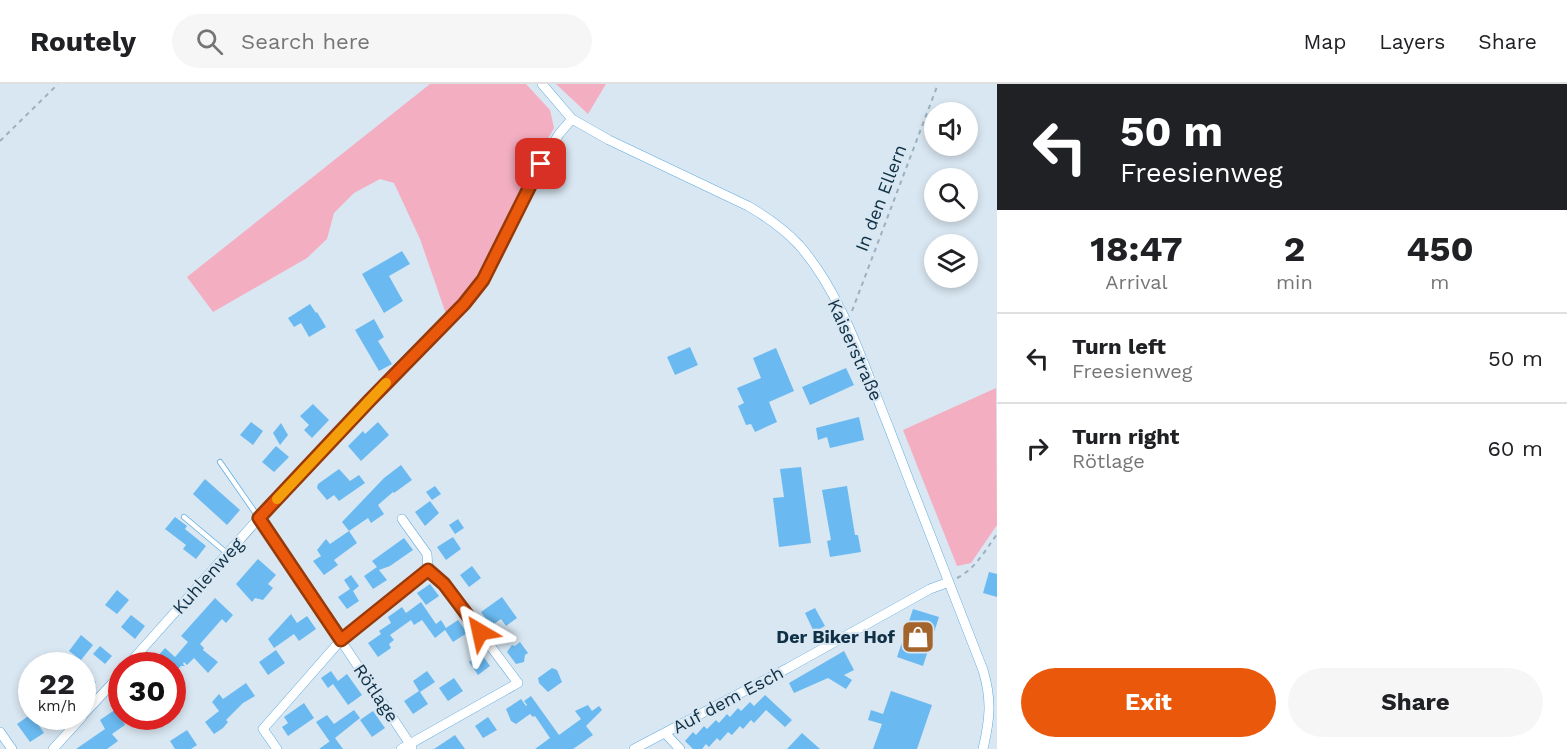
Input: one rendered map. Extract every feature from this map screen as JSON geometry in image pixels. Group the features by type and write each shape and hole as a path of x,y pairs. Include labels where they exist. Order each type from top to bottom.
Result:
{"street":[{"name":"Kaiserstraße","path":"542,84 572,119 609,140 765,216 799,245 824,281 843,317 983,670 989,690 990,711 983,749"},
{"name":"Kuhlenweg","path":"140,652 259,518 464,304 483,280 532,179 559,134 572,119"},
{"name":"Rötlage","path":"259,518 411,746"},
{"path":"401,749 411,746 518,683 444,584 428,570 427,554 402,519"},
{"path":"277,749 263,729 341,640 428,570"},
{"name":"Auf dem Esch","path":"634,749 789,668 930,590 949,582"},
{"path":"96,701 108,688"},
{"path":"53,749 70,730"},
{"path":"0,732 12,749"},
{"path":"665,733 680,749"}],"lane":[{"path":"220,462 259,518"},
{"path":"184,517 228,554"}],"path":[{"path":"0,141 58,84"},
{"name":"In den Ellern","path":"843,317 852,312 939,84"},
{"path":"949,582 967,573 997,534"}],"shaded area":[{"path":"430,84 526,84 550,110 554,128 473,283 446,314 420,239 394,183 380,179 354,193 334,213 327,239 307,258 213,312 187,277"},
{"path":"556,84 606,84 588,114"},
{"path":"996,388 997,525 971,563 957,566 903,430"}],"building":[{"path":"402,251 410,264 389,276 403,301 384,313 362,274"},
{"path":"310,304 326,327 309,337 301,323 294,327 288,318"},
{"path":"374,319 384,337 378,341 392,364 379,371 355,330"},
{"path":"690,347 698,365 675,375 667,357"},
{"path":"776,348 794,391 769,402 777,422 755,432 751,424 746,425 738,406 744,403 737,388 761,378 753,358"},
{"path":"846,368 854,385 810,405 802,387"},
{"path":"313,404 329,420 312,438 304,430 309,425 300,416"},
{"path":"859,417 864,440 830,448 827,437 818,440 816,428"},
{"path":"251,422 263,431 253,445 240,435"},
{"path":"378,422 389,435 361,461 348,446 363,431 365,434"},
{"path":"281,423 288,435 280,445 273,433"},
{"path":"276,446 289,457 274,472 262,462"},
{"path":"401,465 412,480 378,505 384,514 371,523 368,518 349,531 342,522 384,478"},
{"path":"801,467 811,543 779,547 773,498 784,497 780,469"},
{"path":"339,469 350,481 359,475 365,483 339,501 334,495 327,500 317,488 318,484"},
{"path":"205,479 240,510 227,525 193,494"},
{"path":"435,486 441,494 432,500 426,492"},
{"path":"847,486 855,535 858,535 861,552 830,557 827,541 831,540 822,490"},
{"path":"430,501 439,513 425,526 415,512"},
{"path":"175,517 187,526 185,529 206,546 196,559 183,549 186,545 165,529"},
{"path":"458,519 464,528 455,534 449,525"},
{"path":"349,531 357,543 334,560 338,565 324,575 313,561 321,556 317,550 326,539 330,544"},
{"path":"453,537 461,549 446,560 437,547"},
{"path":"404,538 413,550 390,566 379,570 387,580 373,589 364,576 377,567 372,561"},
{"path":"258,559 276,575 268,584 273,588 263,600 255,598 252,602 236,584"},
{"path":"472,566 481,578 469,587 460,575"},
{"path":"989,572 997,574 997,597 983,593"},
{"path":"351,575 359,586 353,591 359,601 347,609 338,597 350,589 344,580"},
{"path":"430,584 439,596 426,605 417,593"},
{"path":"117,590 129,600 117,614 105,605"},
{"path":"502,597 517,618 506,626 501,619 491,626 481,612"},
{"path":"215,598 233,615 226,623 222,619 200,644 203,650 218,662 208,673 194,658 186,664 186,652 179,652 188,642 181,636"},
{"path":"421,602 436,624 441,620 446,628 458,620 467,633 453,642 445,630 435,638 422,620 414,625 411,620 390,635 394,640 389,644 391,648 378,657 368,643 381,634 379,631 391,623 388,617 402,607 406,613"},
{"path":"815,608 825,626 814,632 805,613"},
{"name":"Der Biker Hof","path":"913,609 939,617 923,666 897,657"},
{"path":"291,614 297,623 307,616 316,629 299,641 294,634 274,648 268,639"},
{"path":"131,615 145,626 135,639 121,627"},
{"path":"81,635 93,645 87,652 69,651"},
{"path":"520,642 528,653 525,655 524,662 516,664 507,652 512,645 515,646"},
{"path":"100,646 108,653 108,661 105,664 96,656 95,652"},
{"path":"276,650 285,663 268,675 259,662"},
{"path":"844,651 854,670 844,675 852,680 846,689 828,678 794,693 789,683"},
{"path":"481,653 490,666 478,675 469,662"},
{"path":"552,668 557,670 562,682 548,692 539,683 538,678"},
{"path":"331,671 338,681 347,674 362,695 348,705 333,684 328,688 321,678"},
{"path":"427,671 435,682 420,692 428,704 413,714 404,701 419,691 413,681"},
{"path":"454,678 463,691 448,701 439,688"},
{"path":"246,683 255,696 243,703 226,720 228,722 223,728 214,734 205,722 219,711 212,702 219,694 223,699"},
{"path":"891,691 932,705 917,749 873,749 882,724 868,720 871,710 883,714"},
{"path":"765,695 792,720 785,727 766,710 754,723 751,720 743,729 740,726 732,735 728,732 720,741 717,738 709,747 706,744 702,749 693,749 685,741 693,732 696,735 704,726 707,729 716,720 719,723 727,714 730,717 738,708 741,711 750,702 754,706"},
{"path":"531,696 559,735 581,719 575,711 588,705 592,711 599,706 602,710 586,726 593,735 573,749 535,749 550,738 535,716 530,714 516,724 511,721 506,709 521,699 526,706 524,701"},
{"path":"304,703 314,718 288,736 282,727 288,723 284,717"},
{"path":"354,710 360,718 335,738 343,749 319,749 330,741 316,722 327,715 334,724"},
{"path":"373,711 385,728 372,737 360,720"},
{"path":"108,715 108,730 118,730 112,734 118,741 107,749 76,749 105,729 100,720"},
{"path":"488,717 497,730 483,738 475,726"},
{"path":"21,730 42,730 44,733 30,742"},
{"path":"187,730 197,745 191,749 175,749 170,741"},
{"path":"802,733 820,749 787,749"},
{"path":"455,735 465,749 434,749"}],"slow traffic":[{"path":"277,499 386,383"}],"place":[{"name":"Der Biker Hof","path":"918,637"}],"route":[{"path":"480,632 444,584 428,570 341,640 259,518 464,304 483,280 541,164"}]}
